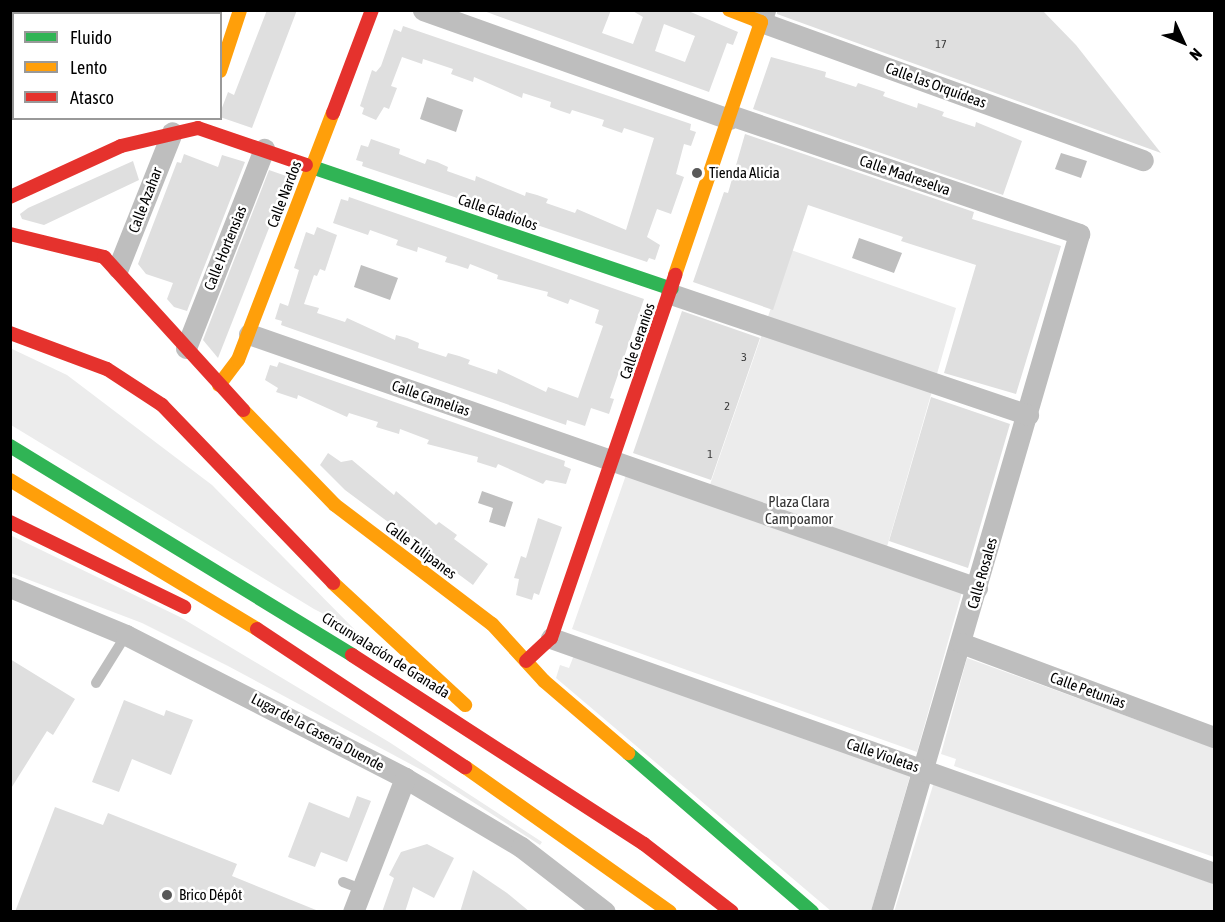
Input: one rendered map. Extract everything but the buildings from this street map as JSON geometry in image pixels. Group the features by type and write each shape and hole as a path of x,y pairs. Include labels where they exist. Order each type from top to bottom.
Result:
{"main road":[{"path":"222,57 226,28 240,10"},
{"name":"Calle Nardos","path":"219,385 238,360 249,334 372,10"},
{"name":"Calle las Orquídeas","path":"729,10 763,16"},
{"name":"Calle Geranios","path":"526,661 551,638 671,292 763,16"},
{"path":"10,196 122,146 200,123"},
{"name":"Calle Gladiolos","path":"200,123 264,149 671,292"},
{"name":"Calle Tulipanes","path":"10,234 31,242 104,257 118,268 219,385 335,505 492,624 544,681 812,912"},
{"path":"10,249 31,242"},
{"path":"10,318 44,345"},
{"path":"10,333 107,369 162,405 370,621 481,716"},
{"name":"Circunvalación de Granada","path":"10,446 331,640 523,763 644,844 732,912"},
{"path":"10,480 298,654 552,825 670,912"},
{"path":"10,522 199,615"},
{"path":"257,647 298,654"},
{"path":"495,730 523,763"}],"street":[{"name":"Calle Madreselva","path":"423,10 730,117 1079,234"},
{"name":"Calle las Orquídeas","path":"763,16 1143,160"},
{"name":"Calle Azahar","path":"118,268 171,132"},
{"name":"Calle Hortensias","path":"186,348 264,149"},
{"name":"Calle Rosales","path":"881,912 925,770 1079,234"},
{"path":"671,292 1028,415"},
{"name":"Calle Camelias","path":"249,334 613,461"},
{"path":"613,461 977,588"},
{"name":"Lugar de la Caseria Duende","path":"10,587 126,635 405,778 521,847 605,912"},
{"name":"Calle Violetas","path":"551,638 1215,873"},
{"name":"Calle Petunias","path":"961,644 1215,737"},
{"path":"353,912 352,886 405,778"}],"lane":[{"path":"96,682 126,635"}],"green space":[{"name":"Plaza Clara Campoamor","path":"791,250 956,308 882,564 962,592 917,752 572,629 626,475 704,502"},
{"path":"10,348 67,375 212,485 355,630 314,609 11,425"},
{"path":"10,535 180,617 389,742 542,842 540,845 429,774 228,666 142,623 11,573"},
{"path":"574,655 910,776 871,911 831,911 556,678 560,665 569,668"},
{"path":"967,658 1214,748 1214,857 954,766 956,759 941,754"},
{"path":"934,782 1214,884 1214,911 894,912"}],"shaded area":[{"path":"427,97 463,110 456,132 420,119"},
{"path":"1061,153 1087,161 1081,178 1055,169"},
{"path":"859,238 902,253 894,273 852,258"},
{"path":"361,265 398,278 390,300 354,287"},
{"path":"482,491 513,502 505,527 489,522 493,508 478,503"}],"traffic: fast":[{"path":"180,10 184,12"},
{"path":"306,165 672,289"},
{"path":"10,446 352,655"},
{"path":"628,753 812,912"}],"traffic: slow":[{"path":"222,65 240,10"},
{"path":"675,275 761,22 729,10"},
{"path":"219,385 238,360 333,113"},
{"path":"243,410 335,505 492,624 544,681 628,753"},
{"path":"10,480 257,629"},
{"path":"333,583 465,705"},
{"path":"465,767 670,912"}],"traffic: jam":[{"path":"333,113 372,10"},
{"path":"10,197 121,146 198,128 306,165"},
{"path":"10,234 104,257 243,410"},
{"path":"526,661 551,638 675,275"},
{"path":"10,333 107,369 162,405 333,583"},
{"path":"10,522 184,607"},
{"path":"257,629 465,767"},
{"path":"352,655 644,844 732,912"}],"place":[{"name":"Tienda Alicia","path":"697,173"},
{"name":"Brico Dépôt","path":"167,895"}]}
